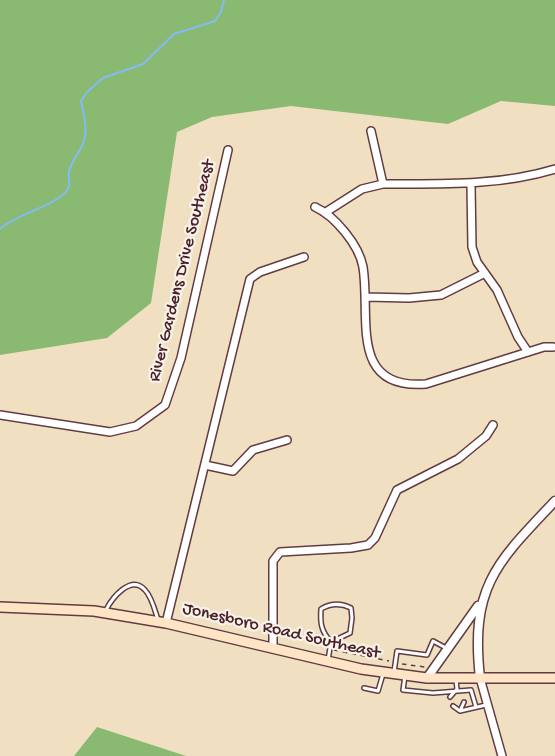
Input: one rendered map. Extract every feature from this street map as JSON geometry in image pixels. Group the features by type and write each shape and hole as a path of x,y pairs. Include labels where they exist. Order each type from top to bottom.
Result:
{"main road":[{"name":"Jonesboro Road Southeast","path":"0,607 104,612 163,623 328,662 394,674 427,678 555,678"}],"street":[{"path":"371,131 383,184"},
{"name":"River Gardens Drive Southeast","path":"0,415 110,432 136,426 165,405 181,358 228,150"},
{"path":"326,212 362,189 383,184 471,185 528,178 555,169"},
{"path":"471,185 472,247 477,262 497,290 518,337 528,352"},
{"path":"315,207 326,212 354,246 362,264 369,352 383,375 394,382 408,385 426,384 544,347 554,348"},
{"path":"163,623 205,465 250,279 260,272 304,257"},
{"path":"366,297 409,298 441,295 485,273"},
{"path":"273,648 273,561 280,552 351,549 368,544 375,538 397,490 458,459 486,436 493,425"},
{"path":"205,465 233,471 253,450 287,440"},
{"path":"502,756 480,678 477,641 478,615 491,578 503,558 555,501"},
{"path":"427,678 482,601"}],"lane":[{"path":"104,612 125,586 136,585 143,587 148,593 163,623"},
{"path":"328,662 331,642 324,634 320,624 321,609 328,604 344,605 351,609 350,633 331,642"},
{"path":"394,674 397,651 427,655 434,641 447,648"},
{"path":"364,688 378,691 383,672"},
{"path":"405,675 403,690 433,693 457,689 471,690 476,707"},
{"path":"456,678 457,689 462,693"},
{"path":"450,697 457,689"},
{"path":"460,711 464,702"},
{"path":"453,706 460,711 488,705"}],"path":[{"path":"330,649 389,661"},
{"path":"402,664 428,668"}],"green space":[{"path":"0,0 555,0 555,106 501,101 448,124 291,106 212,117 177,132 151,303 107,338 0,355"},
{"path":"97,727 186,756 74,756"}],"waterway":[{"path":"0,229 15,219 49,204 67,190 70,168 84,141 85,124 81,101 87,92 103,78 143,64 174,34 215,21 221,12 224,0"}]}
